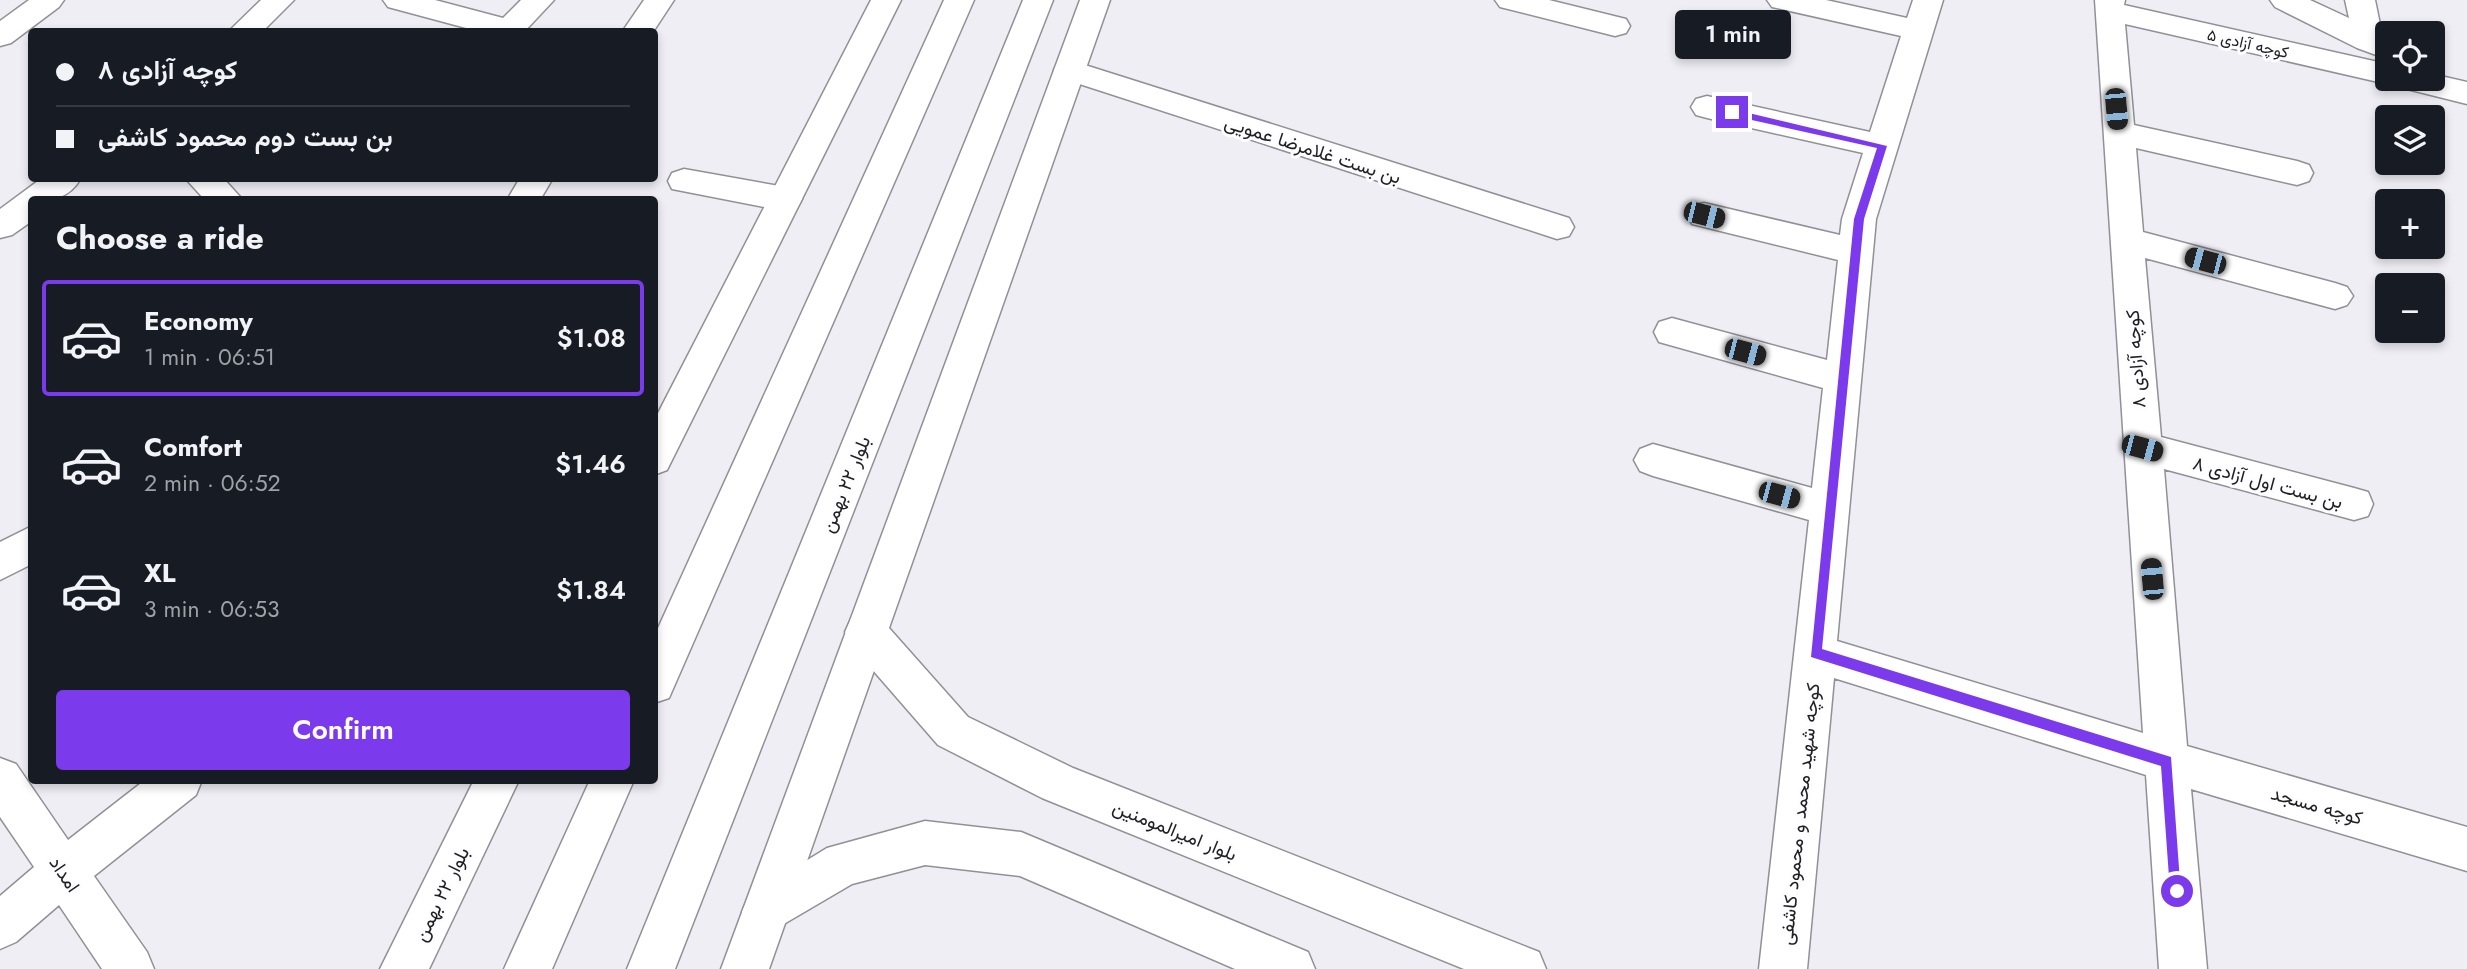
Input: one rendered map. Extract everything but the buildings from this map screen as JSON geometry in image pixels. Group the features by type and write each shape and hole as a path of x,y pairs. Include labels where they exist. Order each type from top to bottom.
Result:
{"street":[{"path":"13,25 49,0"},
{"path":"248,28 279,0"},
{"path":"398,0 505,28"},
{"path":"510,28 539,0"},
{"path":"640,28 659,0"},
{"path":"659,438 785,200 886,0"},
{"path":"658,675 960,0"},
{"name":"بلوار ۲۲ بهمن","path":"651,969 1038,0"},
{"path":"745,969 1095,0"},
{"path":"1510,0 1615,26"},
{"path":"1782,0 1923,15"},
{"path":"2285,0 2375,44"},
{"path":"2360,0 2375,40"},
{"name":"کوچه آزادی ۵","path":"2110,6 2375,71"},
{"name":"کوچه آزادی ۸","path":"2110,6 2183,969"},
{"name":"کوچه شهید محمد و محمود کاشفی","path":"1783,969 1859,219 1923,15"},
{"name":"بن بست غلامرضا عمویی","path":"1069,70 1558,227"},
{"path":"2445,76 2467,85"},
{"path":"2445,88 2467,93"},
{"path":"1707,107 1882,146"},
{"path":"2118,133 2297,173"},
{"path":"684,181 785,200"},
{"path":"41,196 60,182"},
{"path":"206,182 222,196"},
{"path":"0,226 28,206"},
{"path":"1704,215 1856,252"},
{"path":"2126,240 2335,296"},
{"path":"1672,332 1843,379"},
{"name":"بن بست اول آزادی ۸","path":"2142,448 2354,504"},
{"path":"1653,460 1830,509"},
{"path":"0,563 28,545"},
{"name":"بلوار امیرالمومنین","path":"866,632 953,731 1058,783 1522,969"},
{"name":"کوچه مسجد","path":"1815,653 2467,849"},
{"name":"امداد","path":"0,779 130,969"},
{"path":"0,926 63,872 175,784"},
{"name":"بلوار ۲۲ بهمن","path":"404,969 495,784"},
{"path":"528,969 610,784"},
{"path":"765,912 843,864 925,843 1021,854 1291,969"}],"route":[{"path":"1732,112 1882,146 1859,219 1815,653 2167,761 2177,891"}]}
